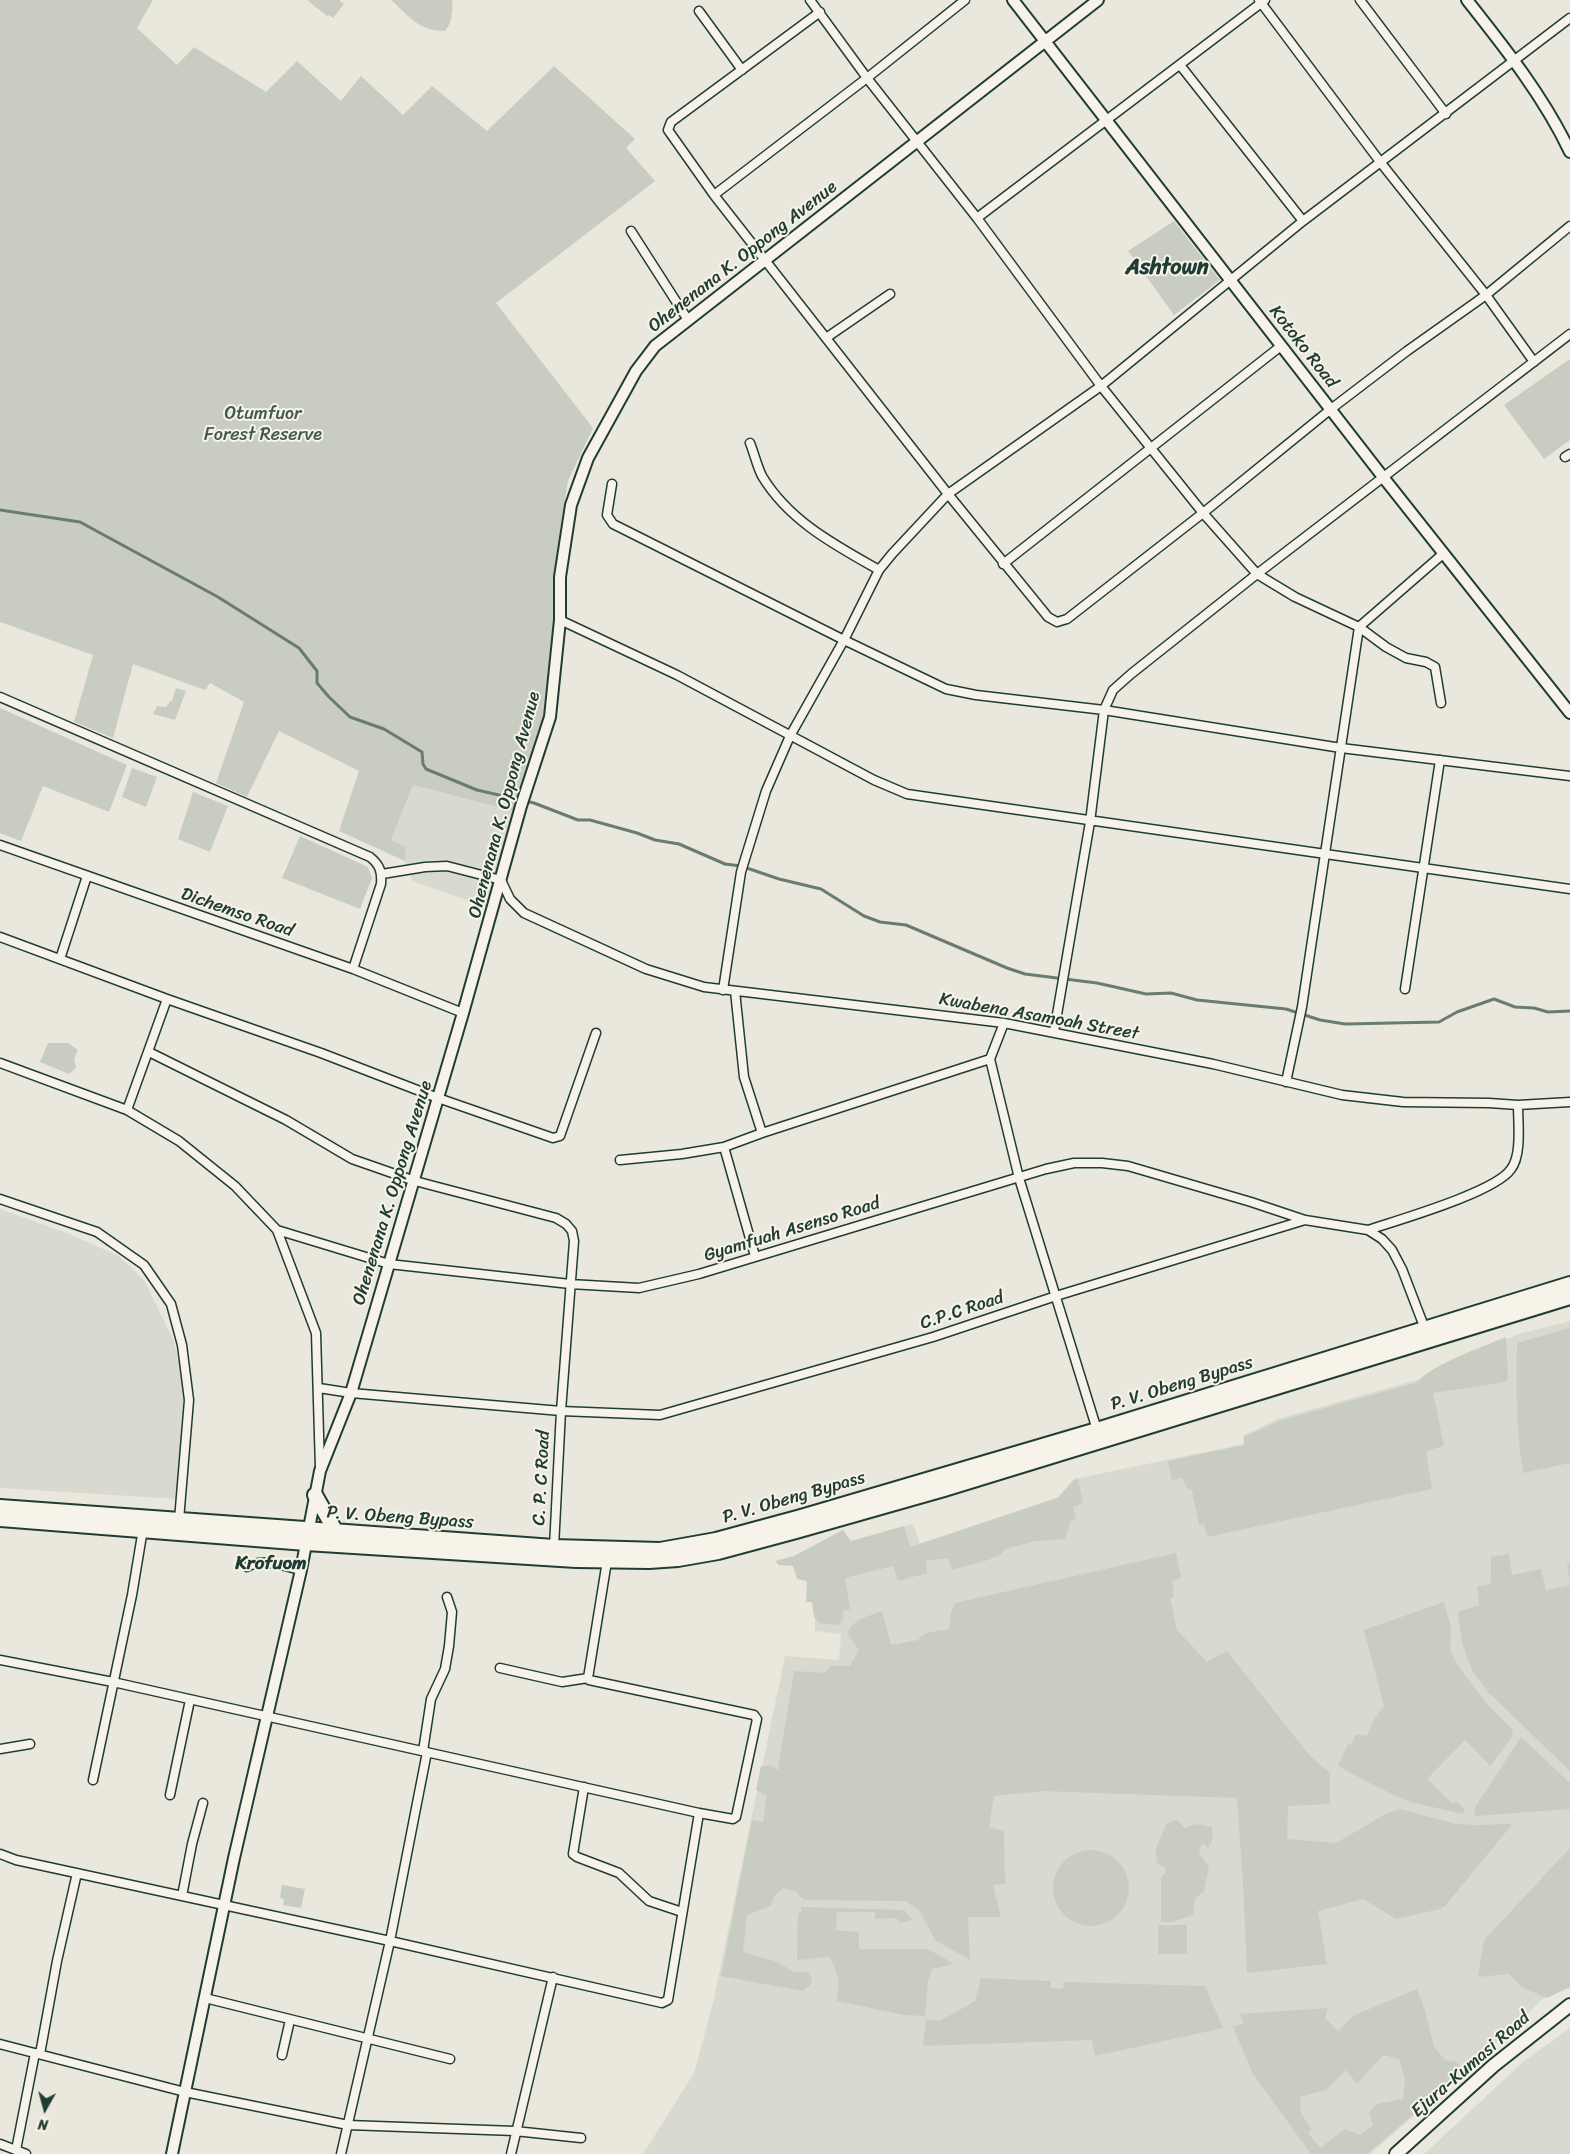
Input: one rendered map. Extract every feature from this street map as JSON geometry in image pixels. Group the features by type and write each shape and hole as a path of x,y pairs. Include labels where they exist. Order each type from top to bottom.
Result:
{"highway":[{"name":"P. V. Obeng Bypass","path":"1427,1335 1570,1284"},
{"name":"P. V. Obeng Bypass","path":"0,1507 179,1520 307,1536 336,1532 554,1547 660,1550 716,1540 1098,1435 1427,1335 1570,1297"},
{"name":"P. V. Obeng Bypass","path":"0,1519 143,1529 307,1536 607,1561 678,1559 718,1552 944,1489 1098,1435"},
{"path":"315,1495 336,1532"}],"main road":[{"name":"Ejura-Kumasi Road","path":"1396,2154 1493,2066 1570,2005"}],"street":[{"path":"810,0 867,78 977,218 1101,386 1203,513 1257,574 1295,597 1359,627 1386,647 1406,658 1426,662 1435,667 1441,703"},
{"path":"714,195 965,0"},
{"name":"Kotoko Road","path":"1013,0 1383,477 1570,713"},
{"name":"Ohenenana K. Oppong Avenue","path":"172,2154 224,1906 301,1570 320,1471 351,1393 463,1014 523,801 550,717 560,620 560,577 569,514 579,478 588,458 636,372 655,346 1098,0"},
{"path":"1360,0 1446,114"},
{"path":"1468,0 1516,61 1560,131 1570,152"},
{"path":"977,218 1262,1 1381,163 1486,295 1534,362"},
{"path":"699,11 742,70"},
{"path":"820,12 668,126 671,134 714,195 1003,564 1048,617 1057,622 1067,619 1203,513 1331,409 1407,351 1486,295 1570,226"},
{"path":"723,990 741,872 766,791 790,736 844,640 879,570 902,542 948,494 1101,386 1303,221 1516,61 1570,18"},
{"path":"1180,64 1303,221"},
{"path":"631,231 688,320"},
{"path":"826,338 890,294"},
{"path":"1054,1032 1090,822 1104,710 1113,690 1257,574 1570,334"},
{"path":"1003,564 1281,346"},
{"path":"750,443 762,475 796,517 824,538 879,570"},
{"path":"612,484 607,515 613,524 946,689 976,695 1104,710 1341,748 1570,776"},
{"path":"1286,1082 1302,1007 1359,627 1444,553"},
{"path":"560,620 677,675 874,780 907,794 1090,822 1570,888"},
{"path":"0,697 370,857 378,864 382,874 381,884 353,969"},
{"path":"1405,989 1422,867 1440,760"},
{"name":"Dichemso Road","path":"0,845 353,969 463,1014"},
{"path":"382,874 415,868 447,866 501,880"},
{"path":"60,959 87,876"},
{"name":"Kwabena Asamoah Street","path":"501,880 510,899 524,913 646,969 704,988 1004,1023 1213,1064 1342,1096 1403,1102 1518,1105 1570,1102"},
{"path":"0,937 167,999 321,1053 438,1098 554,1138 560,1136 596,1033"},
{"path":"735,991 744,1077 762,1133"},
{"path":"127,1110 167,999"},
{"path":"1004,1023 990,1060 1019,1178 1098,1435"},
{"name":"C. P. C Road","path":"149,1052 286,1120 352,1159 414,1181 545,1215 566,1224 572,1231 574,1241 561,1411 554,1547"},
{"path":"620,1160 682,1154 724,1147 990,1060"},
{"path":"0,1063 127,1110 179,1141 235,1186 277,1230 316,1333 320,1471"},
{"path":"1368,1230 1467,1196 1498,1182 1512,1169 1518,1148 1518,1105"},
{"path":"724,1147 755,1256"},
{"path":"1019,1178 1074,1163 1102,1163 1128,1166 1305,1220"},
{"name":"Gyamfuah Asenso Road","path":"277,1230 389,1264 570,1284 639,1288 699,1274 1019,1178"},
{"path":"0,1199 97,1232 144,1265 171,1304 182,1345 189,1400 179,1520"},
{"name":"C.P.C Road","path":"319,1388 351,1393 561,1411 660,1415 933,1337 1056,1296 1305,1220 1368,1230"},
{"path":"1368,1230 1392,1250 1402,1270 1427,1335"},
{"path":"93,1780 132,1595 143,1529"},
{"path":"588,1678 607,1561"},
{"path":"247,1567 253,1563 267,1563 301,1570"},
{"path":"341,2154 390,1941 425,1751 431,1698 445,1669 452,1612 447,1597"},
{"path":"0,1660 113,1682 699,1813 734,1819 736,1817 756,1717 589,1680 588,1678 562,1682 500,1668"},
{"path":"170,1795 190,1700"},
{"path":"0,1749 30,1744"},
{"path":"584,1787 573,1854 619,1873 649,1902 682,1912"},
{"path":"182,1896 192,1844 203,1802"},
{"path":"0,1854 16,1860 665,2002 668,2000 699,1813"},
{"path":"16,2150 77,1873"},
{"path":"511,2154 553,1977"},
{"path":"205,1998 450,2059"},
{"path":"282,2055 290,2020"},
{"path":"0,2044 185,2092 348,2125 516,2132 581,2138"},
{"path":"0,2144 26,2154"}],"shaded area":[{"path":"413,785 513,811 486,907 412,881 405,861 406,847 391,840"},
{"path":"0,1209 67,1233 119,1256 144,1280 174,1341 184,1388 177,1499 0,1488"},
{"path":"1570,1321 1570,1984 1548,1994 1475,2063 1370,2154 643,2154 694,2073 713,2003 785,1656 839,1660 841,1634 815,1631 815,1552 913,1524 920,1544 1058,1497 1074,1479 1244,1444 1243,1436 1277,1419 1424,1378 1518,1334"},
{"path":"1570,2028 1570,2154 1424,2154 1523,2062"}],"green space":[{"name":"Otumfuor Forest Reserve","path":"0,0 153,0 137,28 177,65 194,47 266,92 297,61 341,101 361,76 403,115 432,86 487,131 554,66 635,139 626,148 655,181 496,303 593,428 568,481 561,524 554,595 555,647 545,711 533,755 513,811 413,785 391,840 406,847 405,861 339,831 359,771 279,731 247,797 216,783 244,702 210,683 205,690 133,664 113,738 74,722 93,655 0,622"},
{"path":"307,0 339,0 344,4 333,18 329,15 327,16"},
{"path":"391,0 452,0 451,20 445,31 428,28 415,22"},
{"path":"1174,221 1220,280 1174,315 1128,251"},
{"path":"1570,359 1570,440 1544,459 1504,405"},
{"path":"176,688 186,691 175,720 153,714 157,706 166,707 172,701"},
{"path":"0,708 127,765 109,812 43,786 21,841 0,833"},
{"path":"132,768 157,777 146,807 122,797"},
{"path":"193,792 228,806 210,852 178,839"},
{"path":"300,836 368,867 372,878 360,909 282,878"},
{"path":"48,1043 68,1043 78,1050 74,1059 76,1068 69,1074 40,1062"},
{"path":"1570,1328 1570,1463 1523,1473 1517,1408 1517,1343"},
{"path":"1506,1337 1508,1379 1505,1382 1433,1393 1444,1446 1426,1451 1432,1489 1207,1537 1204,1524 1199,1525 1192,1491 1187,1488 1182,1478 1172,1480 1168,1461 1244,1445 1244,1437 1279,1421 1418,1382 1434,1369"},
{"path":"1078,1479 1083,1503 1073,1507 1076,1519 1070,1522 1065,1539 1036,1541 1005,1549 1000,1555 988,1560 952,1570 948,1558 926,1561 927,1573 898,1581 893,1566 845,1578 850,1609 842,1612 844,1616 839,1625 820,1623 814,1617 812,1602 806,1602 807,1581 797,1579 793,1566 779,1565 775,1561 794,1556 843,1530 851,1541 904,1526 910,1547 1058,1498 1074,1480"},
{"path":"1176,1553 1181,1578 1172,1581 1174,1597 1170,1598 1177,1630 1207,1662 1227,1651 1310,1756 1330,1773 1330,1804 1288,1806 1287,1839 1336,1843 1389,1812 1400,1809 1456,1824 1511,1824 1445,1906 1440,1909 1396,1919 1363,1899 1318,1911 1327,1964 1247,1973 1237,1798 1043,1791 994,1796 989,1827 1004,1831 1005,1884 993,1885 1001,1917 968,1917 970,1960 935,1940 919,1910 906,1901 804,1900 796,1892 783,1888 774,1896 771,1906 747,1915 743,1952 778,1962 793,1972 808,1972 812,1978 810,1985 803,1991 721,1976 752,1820 763,1822 767,1795 756,1790 761,1766 770,1765 778,1770 794,1671 825,1673 831,1666 850,1666 859,1650 848,1634 850,1627 860,1619 882,1611 891,1645 918,1640 928,1633 949,1629 951,1612 955,1603"},
{"path":"1509,1554 1512,1575 1541,1569 1546,1590 1570,1585 1570,1771 1489,1693 1472,1670 1462,1643 1458,1612 1479,1605 1477,1586 1491,1583 1491,1557"},
{"path":"1567,1564 1570,1564 1570,1585"},
{"path":"1444,1602 1451,1627 1450,1650 1458,1666 1488,1705 1513,1730 1512,1737 1490,1766 1465,1740 1427,1779 1453,1804 1456,1801 1465,1809 1463,1814 1410,1802 1338,1766 1348,1744 1351,1745 1356,1734 1367,1736 1375,1718 1384,1706 1364,1630"},
{"path":"1521,1737 1570,1783 1570,1809 1475,1816 1476,1806"},
{"path":"1177,1820 1185,1828 1196,1824 1212,1827 1213,1839 1208,1848 1202,1843 1199,1853 1209,1867 1204,1891 1195,1899 1193,1915 1172,1922 1161,1922 1161,1877 1166,1873 1165,1867 1157,1863 1156,1848 1167,1823"},
{"path":"1570,1848 1570,1987 1547,1998 1523,1988 1509,1974 1478,1977 1484,1940"},
{"path":"1091,1850 1105,1853 1118,1861 1126,1874 1129,1888 1126,1902 1118,1915 1105,1923 1091,1926 1077,1923 1064,1915 1056,1902 1053,1888 1056,1874 1064,1861 1077,1853"},
{"path":"282,1885 305,1889 301,1908 283,1905 284,1899 280,1898"},
{"path":"801,1907 904,1910 912,1920 901,1923 896,1918 875,1919 875,1912 837,1912 836,1930 859,1932 859,1949 928,1949 954,1964 932,1969 928,1981 925,2016 904,2015 837,2001 838,1978 829,1957 797,1960 798,1913 801,1913"},
{"path":"1158,1925 1187,1925 1187,1954 1158,1954"},
{"path":"981,1978 1051,1981 1051,1988 1063,1989 1064,1982 1205,1986 1223,2028 1095,2056 1092,2040 923,2046 926,2020 940,2021 975,2001"},
{"path":"1417,1989 1434,2047 1445,2060 1457,2062 1463,2071 1367,2154 1311,2154 1253,2074 1233,2027 1244,2023 1240,2014 1328,2008 1325,2018 1338,2031 1355,2015","holes":["1383,2055 1399,2059 1405,2080 1403,2099 1377,2104 1369,2113 1373,2125 1360,2135 1345,2129 1320,2148 1308,2133 1311,2129 1301,2113 1300,2097 1326,2090 1346,2070 1357,2084"]}],"waterway":[{"path":"0,510 80,522 218,597 299,648 317,671 317,683 329,697 350,717 384,729 422,752 423,764 426,769 477,790 534,803 578,820 590,820 655,840 679,844 725,864 741,866 779,879 821,889 864,916 880,922 906,925 1025,974 1097,983 1146,994 1171,993 1197,1000 1286,1009 1320,1020 1345,1024 1439,1022 1457,1012 1494,999 1515,1007 1534,1008 1548,1012 1570,1011"}],"district":[{"name":"Ashtown","path":"1167,268"},
{"name":"Krofuom","path":"271,1564"}]}
